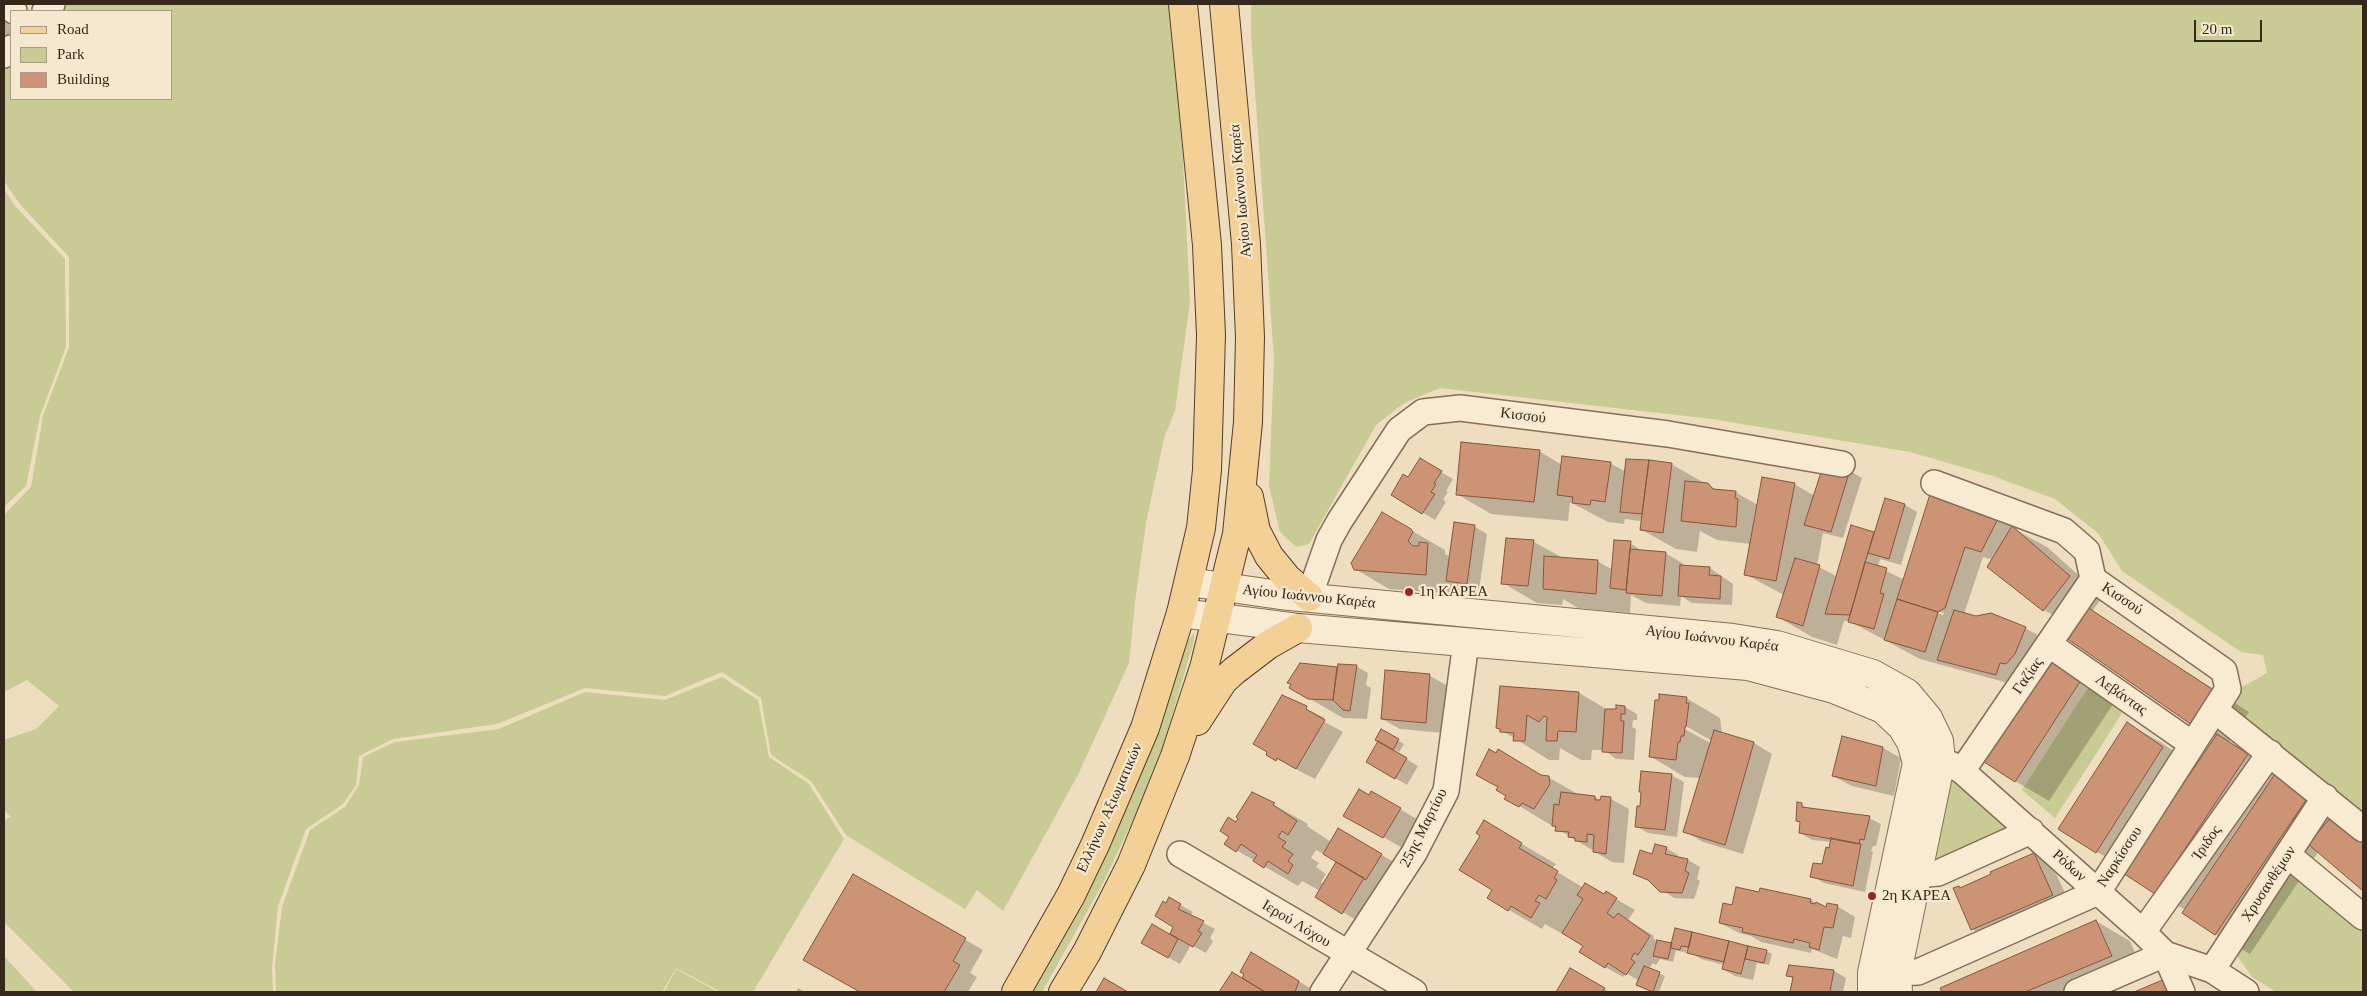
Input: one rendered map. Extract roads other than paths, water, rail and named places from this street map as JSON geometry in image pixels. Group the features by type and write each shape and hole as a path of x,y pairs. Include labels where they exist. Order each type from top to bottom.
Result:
{"main road":[{"path":"1181,613 1201,528 1207,470 1211,335 1207,245 1183,4"},
{"name":"Αγίου Ιωάννου Καρέα","path":"1217,619 1238,534 1245,476 1250,337 1246,244 1224,4"},
{"path":"1245,476 1256,531 1269,556 1287,578 1309,597"},
{"name":"Ελλήνων Αξιωματικών","path":"1016,992 1071,894 1095,845 1145,728 1181,613"},
{"path":"1063,992 1087,952 1131,866 1175,756 1217,619"},
{"path":"1175,756 1223,681 1246,660 1298,628"}],"street":[{"name":"Κισσού","path":"1309,597 1329,540 1340,522 1399,430 1423,412 1460,408 1668,434 1842,464"},
{"name":"Κισσού","path":"1934,483 2064,531 2087,551 2093,580 2224,672 2228,689"},
{"name":"Γαζίας","path":"1940,765 2050,645 2093,580"},
{"name":"Αγίου Ιωάννου Καρέα","path":"1189,582 1309,597 1733,638 1776,645 1873,674 1907,693 1928,718 1939,742 1940,765 1897,983"},
{"name":"Αγίου Ιωάννου Καρέα","path":"1181,613 1298,628 1748,666 1824,687 1883,709 1902,727 1911,742 1940,765"},
{"name":"25ης Μαρτίου","path":"1323,992 1346,954 1414,853 1446,791 1466,642"},
{"name":"Λεβάντας","path":"2050,645 2192,744"},
{"name":"Ναρκίσσου","path":"1897,983 2098,892 2228,689"},
{"path":"2216,710 2363,829"},
{"name":"Ίριδος","path":"2143,932 2270,753"},
{"name":"Αγίου Ιωάννου Καρέα","path":"1872,992 1872,973 1940,765"},
{"name":"Ρόδων","path":"1940,765 2031,831 2165,954 2212,970 2246,992"},
{"name":"Χρυσανθέμων","path":"2212,970 2325,797"},
{"path":"1918,875 1938,873 2031,831"},
{"name":"Ιερού Λόχου","path":"1180,854 1346,954 1414,992"},
{"path":"2288,855 2363,916"},
{"path":"2077,992 2165,954 2182,992"}],"place":[{"name":"1η ΚΑΡΕΑ","path":"1409,592"},
{"name":"2η ΚΑΡΕΑ","path":"1872,896"}]}
